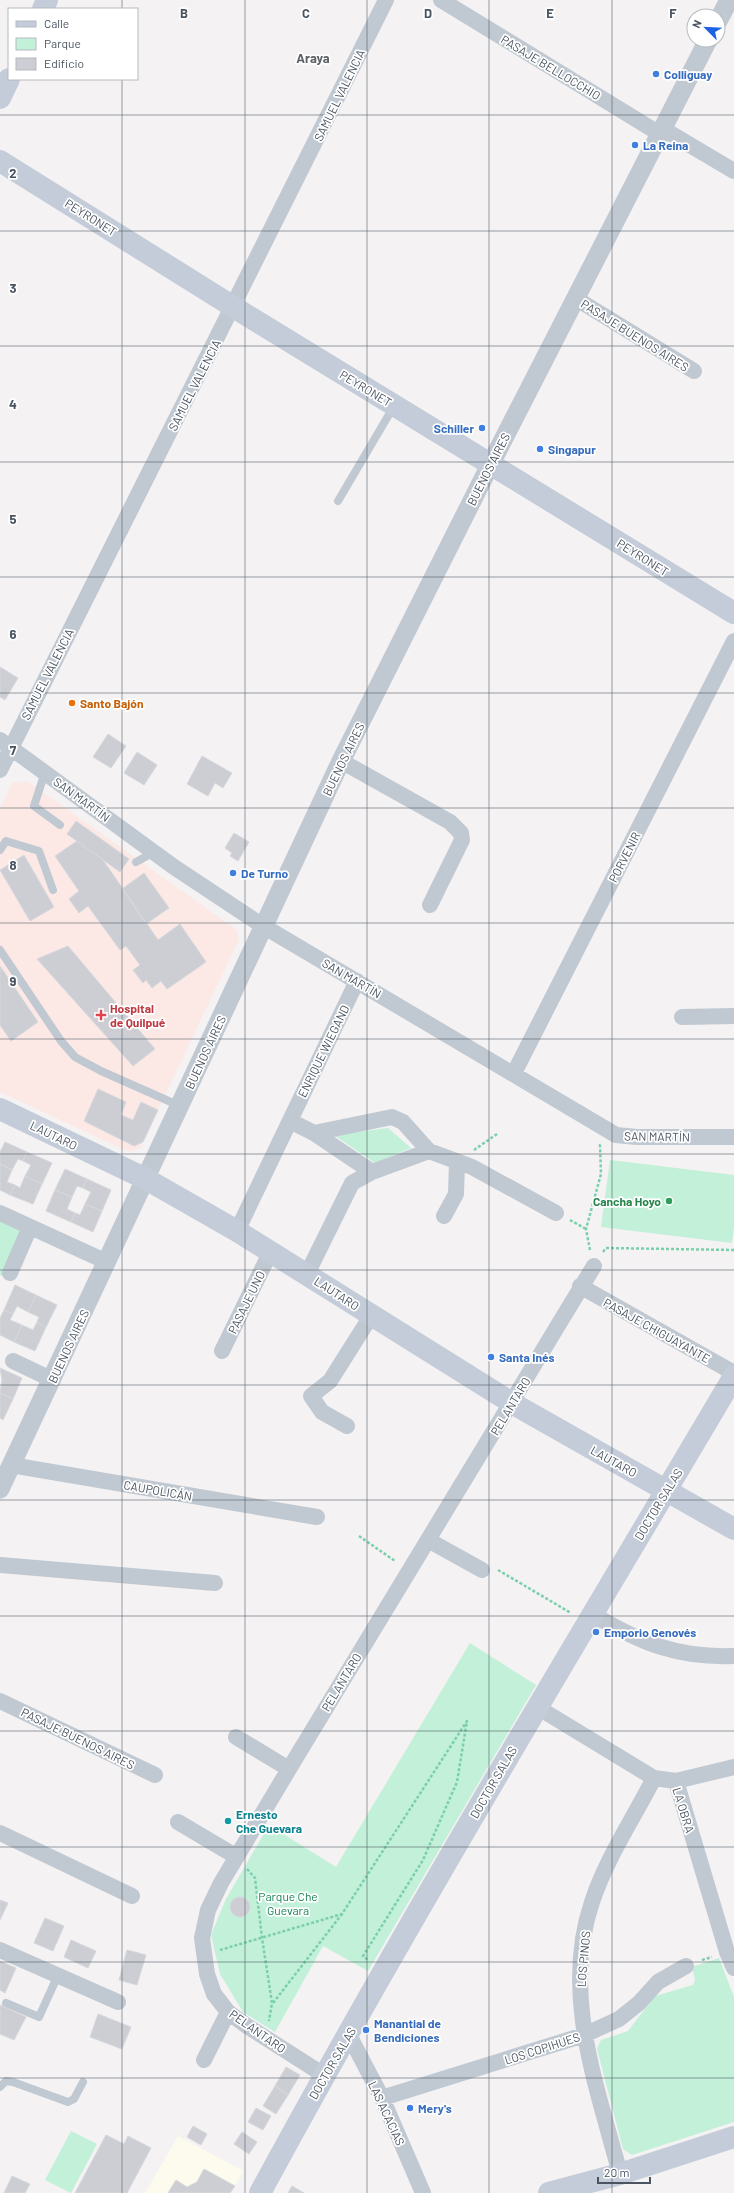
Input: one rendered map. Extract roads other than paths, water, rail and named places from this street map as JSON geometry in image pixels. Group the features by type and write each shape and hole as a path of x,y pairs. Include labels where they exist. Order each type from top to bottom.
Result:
{"main road":[{"path":"0,98 9,80"},
{"name":"PEYRONET","path":"0,161 734,613"},
{"name":"LAUTARO","path":"0,1109 146,1179 237,1231 512,1404 734,1529"},
{"name":"DOCTOR SALAS","path":"260,2193 324,2075 537,1707 734,1375"},
{"path":"549,2193 620,2174 734,2137"}],"street":[{"name":"SAMUEL VALENCIA","path":"0,770 5,743 234,306 386,0"},
{"name":"PASAJE BELLOCCHIO","path":"441,0 661,131 734,171"},
{"name":"BUENOS AIRES","path":"0,1489 6,1462 52,1380 341,761 490,464 704,48"},
{"name":"PASAJE BUENOS AIRES","path":"575,298 694,371"},
{"name":"PORVENIR","path":"514,1073 734,642"},
{"name":"SAN MARTÍN","path":"5,743 154,852 264,926 514,1073 616,1135 636,1137 734,1137"},
{"path":"341,761 450,822 461,833 462,840 430,905"},
{"name":"ENRIQUE WIEGAND","path":"237,1231 357,981"},
{"path":"682,1017 734,1016"},
{"path":"314,1132 392,1116 403,1122 429,1151 472,1167 556,1213"},
{"path":"290,1121 314,1132 372,1172"},
{"path":"307,1274 352,1183 372,1172 429,1151"},
{"path":"444,1216 456,1194 457,1162"},
{"path":"0,1214 107,1262"},
{"path":"10,1273 30,1227"},
{"name":"PASAJE UNO","path":"222,1351 270,1253"},
{"name":"PELANTARO","path":"324,2075 228,2012 214,1994 207,1974 202,1938 208,1910 237,1857 289,1769 409,1570 512,1404 580,1286 594,1266"},
{"name":"PASAJE CHIGUAYANTE","path":"580,1286 734,1375"},
{"path":"347,1426 322,1412 311,1396 330,1381 371,1316"},
{"path":"13,1361 52,1380"},
{"name":"CAUPOLICÁN","path":"6,1462 317,1517"},
{"path":"428,1540 482,1570"},
{"path":"0,1565 215,1583"},
{"path":"590,1618 625,1634 667,1649 704,1657 734,1656"},
{"name":"PASAJE BUENOS AIRES","path":"0,1701 155,1775"},
{"name":"LA OBRA","path":"537,1707 654,1778 676,1781 730,1951 734,1968"},
{"path":"236,1737 289,1769"},
{"path":"676,1781 734,1767"},
{"name":"LOS PINOS","path":"620,2174 584,2035 579,1978 584,1934 592,1903 605,1870 654,1778"},
{"path":"178,1822 237,1857"},
{"path":"0,1833 132,1896"},
{"path":"0,1950 118,2002"},
{"name":"LOS COPIHUES","path":"382,2098 584,2035 619,2019 639,2003 658,1982 686,1966"},
{"path":"204,2060 228,2012"},
{"name":"LAS ACACIAS","path":"349,2034 382,2098 423,2193"}],"lane":[{"path":"338,501 395,405"},
{"path":"45,772 34,806 60,825"},
{"path":"0,851 6,841 38,851 53,890"},
{"path":"136,862 154,852"},
{"path":"0,950 61,1041 75,1057 101,1071 180,1106"},
{"path":"6,2003 39,2017 58,1975"},
{"path":"0,2087 6,2081 13,2082 68,2102 74,2099 83,2082"}],"place":[{"name":"Colliguay","path":"656,74"},
{"name":"La Reina","path":"635,145"},
{"name":"Schiller","path":"482,428"},
{"name":"Singapur","path":"540,449"},
{"name":"Santo Bajón","path":"72,703"},
{"name":"De Turno","path":"233,873"},
{"name":"Hospital de Quilpué","path":"101,1015"},
{"name":"Cancha Hoyo","path":"669,1201"},
{"name":"Santa Inés","path":"491,1357"},
{"name":"Emporio Genovés","path":"596,1632"},
{"name":"Ernesto Che Guevara","path":"228,1821"},
{"name":"Manantial de Bendiciones","path":"366,2030"},
{"name":"Mery's","path":"410,2108"}],"district":[{"name":"Araya","path":"313,58"}],"park label":[{"name":"Parque Che Guevara","path":"288,1903"}]}
